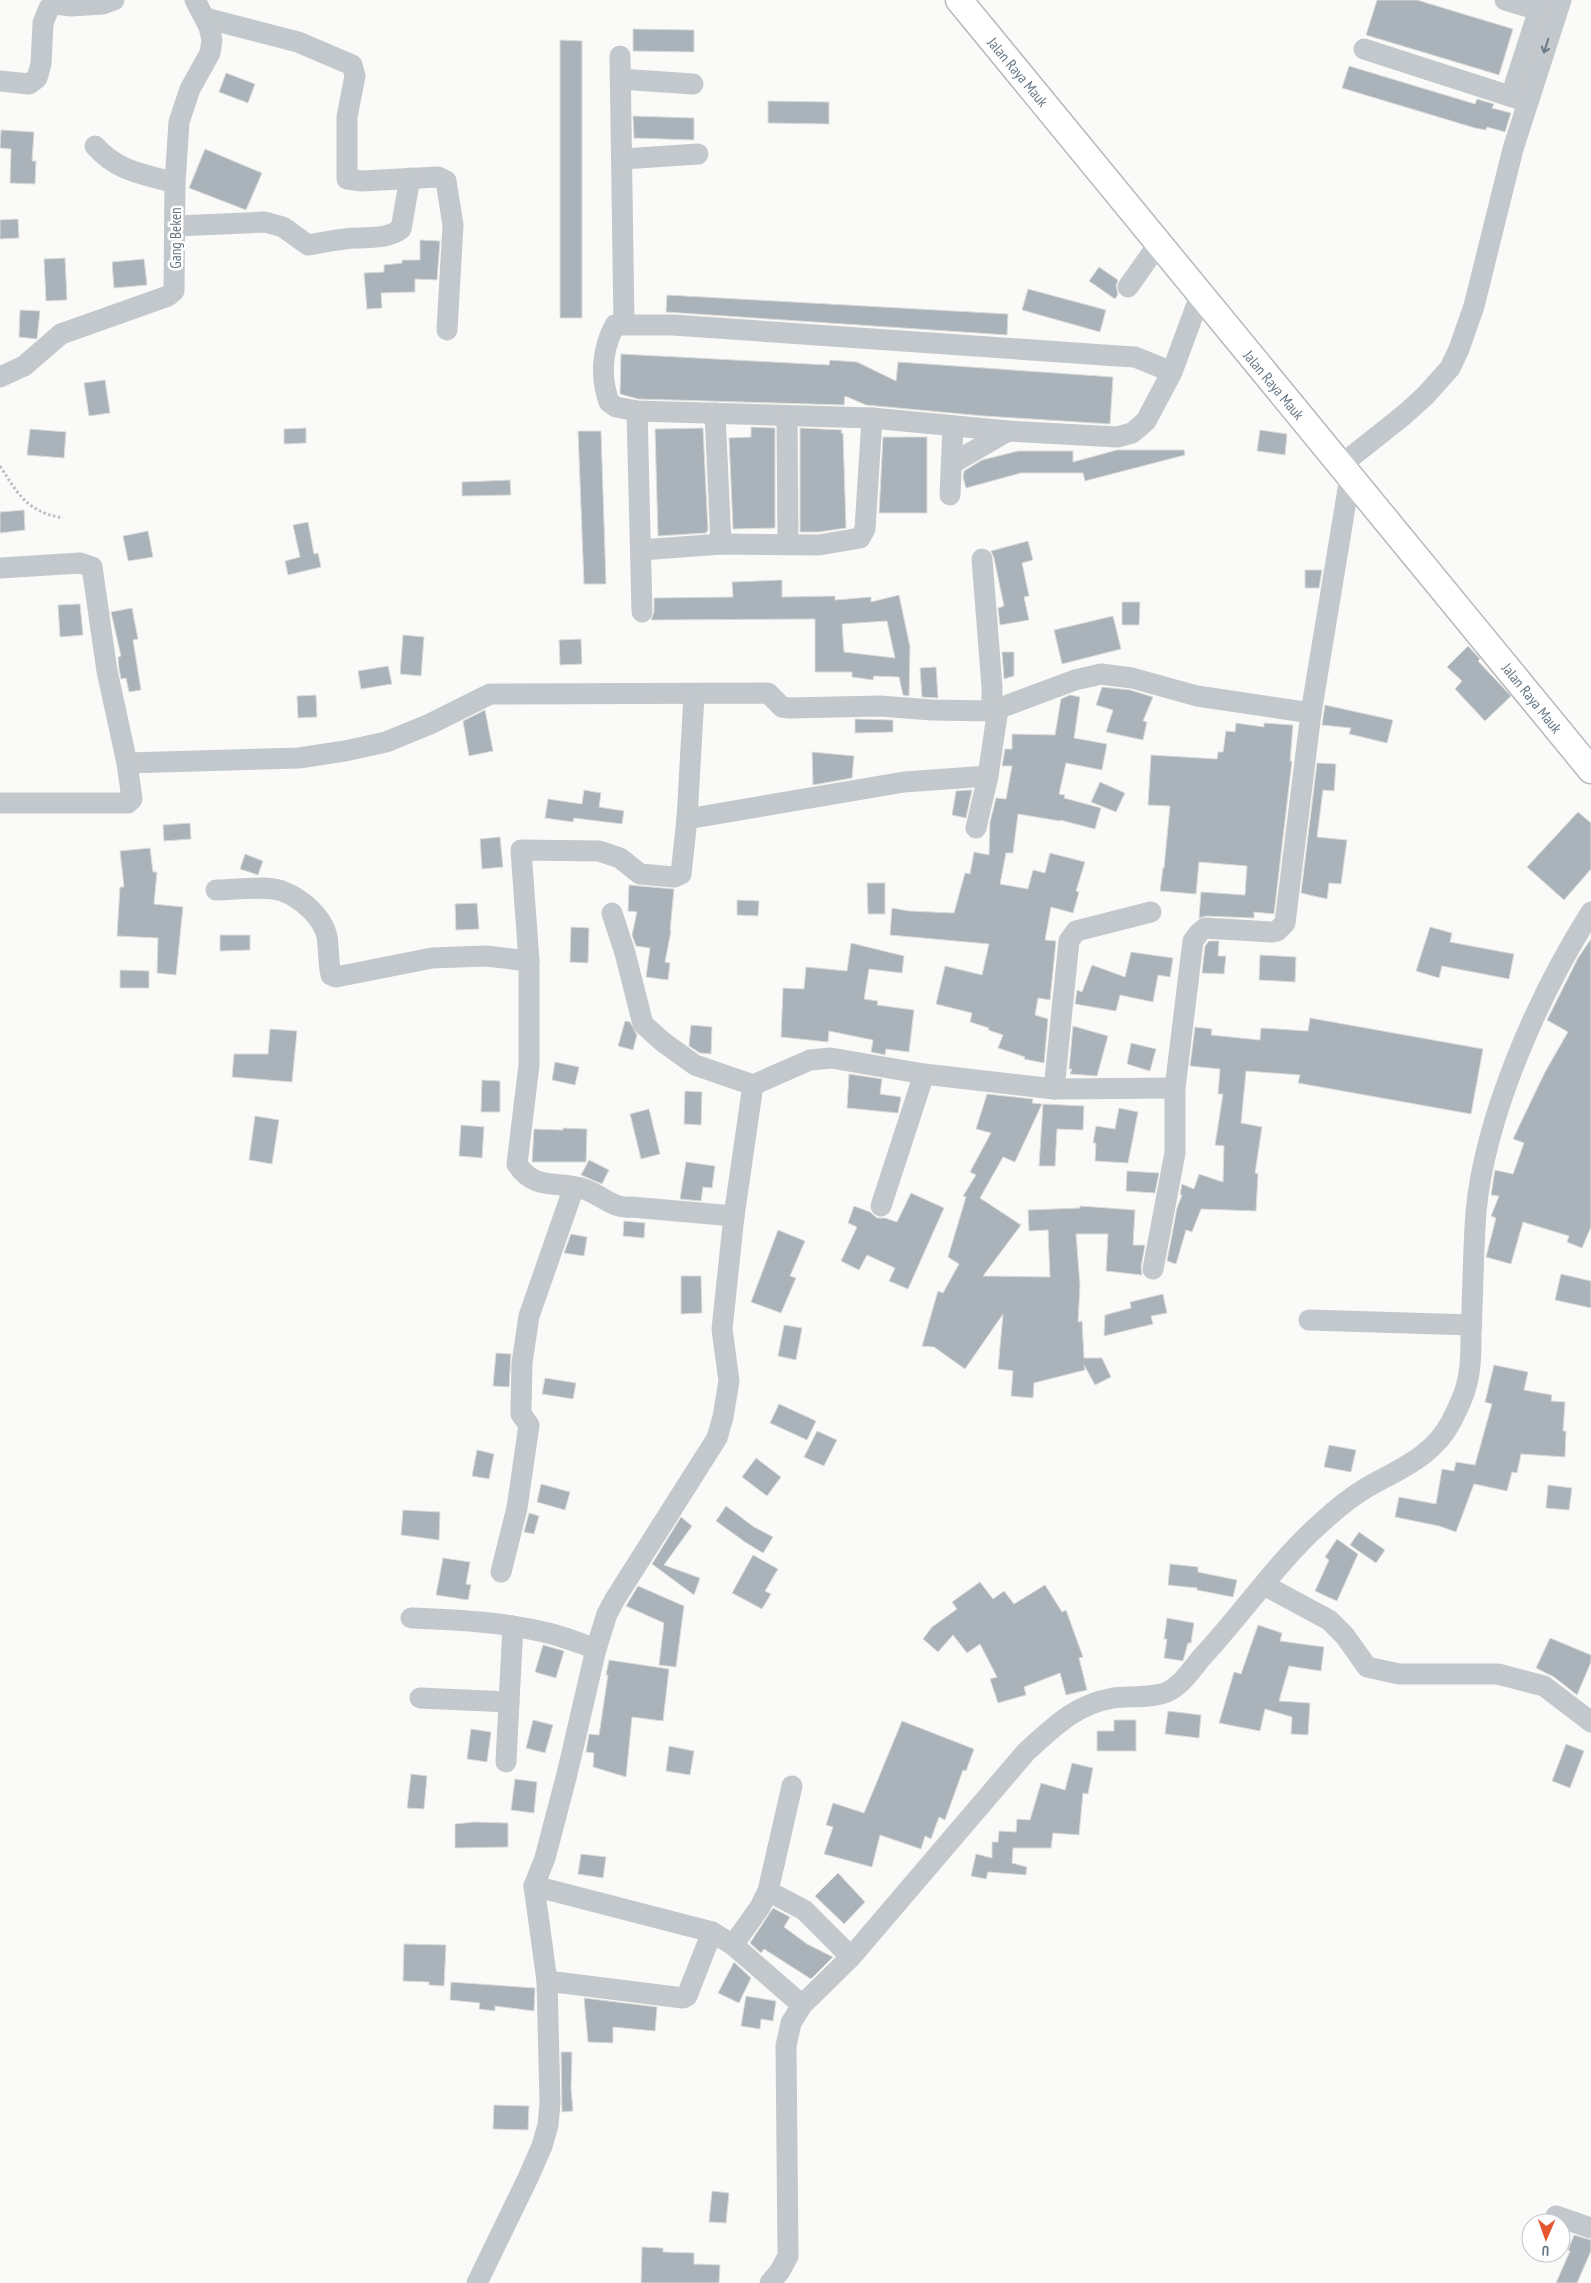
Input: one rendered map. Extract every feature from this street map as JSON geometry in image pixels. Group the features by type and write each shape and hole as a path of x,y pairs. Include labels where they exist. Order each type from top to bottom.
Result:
{"main road":[{"name":"Jalan Raya Mauk","path":"958,0 1591,770"}],"street":[{"path":"0,81 29,84 38,78 42,64 42,23 49,8 55,4 71,6 102,4 114,0"},
{"path":"1154,1269 1175,1153 1174,1088 1195,936 1205,928 1272,932 1277,931 1285,923 1311,713 1346,471 1440,382 1450,368 1459,349 1474,306 1511,158 1519,99 1550,6 1505,0"},
{"path":"200,9 298,42 352,64 354,76 347,117 347,179 362,181 438,177 446,181 453,225 447,330"},
{"name":"Gang Beken","path":"0,377 24,366 61,334 173,293 175,288 176,183 179,122 183,107 211,47 211,34 200,9"},
{"path":"1364,49 1519,99"},
{"path":"620,56 624,324"},
{"path":"620,79 693,84"},
{"path":"95,146 104,156 124,169 176,183"},
{"path":"623,158 698,154"},
{"path":"176,226 265,222 283,227 308,245 355,238 380,238 394,234 401,229 410,178"},
{"path":"1128,287 1159,243"},
{"path":"1172,372 1135,357 683,326 624,324 615,326 605,349 603,366 608,397 613,406 637,411 787,417 872,418 1100,438 1125,436 1140,427 1146,420 1172,372 1200,296"},
{"path":"637,411 642,612"},
{"path":"715,413 721,544"},
{"path":"787,417 788,544"},
{"path":"641,550 721,544 819,545 854,541 862,536 865,529 872,418"},
{"path":"950,495 953,463 953,426"},
{"path":"953,463 1008,431"},
{"path":"976,828 988,776 995,710 982,559"},
{"path":"0,568 80,563 92,567 107,671 132,793 132,799 128,803 118,804 0,803"},
{"path":"127,763 299,758 345,751 386,742 430,724 490,694 560,692 694,695 768,693 782,707 789,708 880,706 932,710 995,710 1075,680 1102,674 1132,678 1197,696 1311,713"},
{"path":"694,695 687,819 681,874 674,877 640,874 620,858 599,851 521,850 530,961 529,1064 517,1164 528,1177 547,1185 588,1190 620,1208 631,1207 734,1216"},
{"path":"687,819 904,782 988,776"},
{"path":"216,890 281,891 309,908 323,925 327,936 331,975 336,977 432,958 486,956 530,961"},
{"path":"1054,1089 1069,941 1076,931 1151,912"},
{"path":"786,2283 788,2256 786,2046 791,2023 802,2005 850,1957 1026,1752 1041,1738 1066,1716 1086,1705 1112,1698 1166,1693 1179,1684 1287,1556 1323,1521 1362,1490 1415,1462 1436,1444 1450,1424 1466,1388 1472,1325 1476,1211 1483,1171 1495,1124 1511,1076 1542,1000 1591,912"},
{"path":"612,913 625,953 643,1024 663,1042 695,1065 753,1084 810,1060 831,1058 924,1074 1054,1089 1174,1088"},
{"path":"881,1206 924,1074"},
{"path":"477,2283 532,2170 548,2125 550,2103 547,1981 534,1886 545,1858 567,1774 596,1649 607,1614 615,1599 717,1438 727,1403 729,1381 722,1329 734,1216 753,1084"},
{"path":"501,1572 517,1508 528,1434 529,1424 521,1414 522,1363 526,1327 531,1307 540,1287 574,1187"},
{"path":"1309,1320 1472,1325"},
{"path":"1264,1585 1329,1620 1344,1636 1367,1667 1377,1671 1399,1674 1498,1674 1544,1686 1591,1722"},
{"path":"411,1618 513,1626 553,1634 596,1649"},
{"path":"506,1762 513,1626"},
{"path":"420,1698 509,1702"},
{"path":"733,1945 760,1907 768,1891 792,1786"},
{"path":"534,1886 712,1932 733,1945 802,2005"},
{"path":"768,1891 804,1910 850,1957"},
{"path":"547,1981 683,1998 687,1996 712,1932"},
{"path":"1571,2221 1591,2228"},
{"path":"770,2283 780,2272 788,2256"}],"path":[{"path":"0,466 20,498 41,511 63,518"}],"building":[{"path":"1377,0 1417,0 1513,29 1499,75 1366,35"},
{"path":"633,29 694,30 694,52 633,51"},
{"path":"560,40 582,41 582,318 560,318"},
{"path":"1349,66 1475,104 1477,99 1494,104 1492,108 1511,113 1505,132 1487,127 1486,130 1475,128 1342,88"},
{"path":"226,73 255,84 248,103 219,92"},
{"path":"768,101 829,102 829,124 768,123"},
{"path":"633,116 694,118 694,140 634,138"},
{"path":"1,130 34,132 32,161 36,161 35,184 10,183 11,149 0,148"},
{"path":"205,149 262,173 246,210 189,188"},
{"path":"18,219 19,238 0,239 0,220"},
{"path":"420,240 440,241 437,280 415,279 415,292 381,293 382,308 367,309 364,273 384,272 384,265 402,263 402,260 420,260"},
{"path":"65,258 67,300 46,301 44,259"},
{"path":"144,259 147,285 114,288 112,262"},
{"path":"1099,267 1118,280 1116,286 1118,294 1115,299 1089,281"},
{"path":"1028,289 1106,310 1100,332 1022,310"},
{"path":"667,295 1008,314 1007,335 666,312"},
{"path":"20,310 40,311 37,339 19,337"},
{"path":"621,354 829,365 830,360 857,362 896,381 898,362 1113,377 1110,424 984,416 866,405 845,396 844,405 638,399 620,394"},
{"path":"105,380 110,413 89,416 84,383"},
{"path":"751,427 775,428 775,528 733,529 729,438 751,437"},
{"path":"306,428 306,443 284,444 284,429"},
{"path":"703,428 708,530 706,533 658,536 655,429"},
{"path":"800,428 842,430 846,528 818,532 800,532"},
{"path":"30,429 66,432 64,458 27,455"},
{"path":"1260,430 1287,434 1285,455 1257,451"},
{"path":"578,431 601,431 606,584 584,584"},
{"path":"883,437 927,437 927,513 879,513"},
{"path":"1117,450 1184,450 1185,455 1085,481 1083,473 1021,473 966,488 963,477 964,471 982,460 1018,451 1073,451 1073,462"},
{"path":"510,480 511,495 462,496 462,482"},
{"path":"24,510 25,530 0,533 0,512"},
{"path":"308,522 314,554 318,553 321,567 288,575 285,561 300,557 293,525"},
{"path":"148,531 153,557 128,561 123,536"},
{"path":"1028,541 1033,560 1022,563 1029,596 1024,597 1029,620 1000,625 998,608 1004,606 991,551"},
{"path":"1305,570 1322,570 1319,588 1305,588"},
{"path":"782,580 782,597 835,596 835,600 871,597 871,602 899,595 910,647 909,696 903,695 899,677 874,676 873,680 852,677 852,672 815,672 815,619 651,620 654,612 654,598 733,597 732,582","holes":["887,621 895,658 844,652 842,624"]},
{"path":"1122,602 1140,602 1139,625 1122,625"},
{"path":"80,604 83,635 60,637 58,605"},
{"path":"132,608 138,639 133,640 141,690 129,692 126,678 121,679 118,657 121,656 111,612"},
{"path":"1113,616 1121,649 1062,664 1054,630"},
{"path":"403,635 424,637 421,676 400,674"},
{"path":"581,639 582,664 560,665 559,640"},
{"path":"1468,646 1480,659 1478,661 1511,696 1485,721 1455,689 1462,681 1447,667"},
{"path":"1002,652 1014,652 1014,676 1004,679"},
{"path":"388,666 392,684 361,689 358,671"},
{"path":"936,667 938,698 922,697 920,668"},
{"path":"1102,687 1130,690 1153,697 1143,721 1147,722 1143,740 1106,732 1113,710 1096,705"},
{"path":"316,695 317,717 298,718 297,696"},
{"path":"1070,695 1080,697 1074,738 1107,744 1102,770 1066,763 1059,794 1065,795 1064,798 1101,808 1095,829 1060,820 1018,814 1013,853 1006,853 1000,884 1028,889 1033,870 1045,873 1050,853 1085,862 1076,891 1079,892 1073,913 1051,907 1045,940 1056,941 1050,1000 1038,998 1035,1015 1048,1019 1044,1063 1024,1059 1025,1057 998,1048 1003,1035 970,1022 972,1013 936,1004 945,966 982,975 989,944 890,935 892,908 909,911 954,913 965,873 970,874 974,852 989,855 990,822 996,798 1006,799 1012,766 1002,766 1005,749 1012,749 1012,734 1055,735 1061,699"},
{"path":"1325,705 1393,720 1387,743 1349,734 1351,728 1322,725"},
{"path":"485,710 493,751 469,756 463,721"},
{"path":"855,719 893,720 893,732 855,733"},
{"path":"1236,723 1264,727 1264,723 1293,725 1290,761 1292,761 1274,914 1254,912 1254,918 1206,916 1199,918 1201,892 1245,895 1247,866 1199,862 1196,894 1160,891 1170,806 1148,805 1151,755 1217,759 1218,752 1223,752 1226,731 1235,732"},
{"path":"812,752 854,756 852,778 813,785"},
{"path":"1317,763 1336,764 1334,791 1323,790 1317,837 1347,840 1341,884 1329,883 1327,899 1301,893"},
{"path":"1100,782 1125,793 1116,812 1091,802"},
{"path":"584,790 601,793 599,807 624,811 622,824 574,818 573,822 545,818 548,799 582,804"},
{"path":"972,790 966,818 952,815 956,791"},
{"path":"1578,812 1591,823 1591,869 1564,900 1527,867"},
{"path":"190,823 191,839 164,841 163,825"},
{"path":"500,837 503,867 482,869 480,839"},
{"path":"150,848 153,872 157,872 154,904 183,907 176,975 157,973 158,938 117,936 120,887 124,887 120,851"},
{"path":"245,854 263,861 258,875 240,869"},
{"path":"867,883 885,883 885,914 868,914"},
{"path":"629,885 674,889 671,931 665,962 670,963 668,980 646,977 650,948 636,946 632,935 637,912 628,911"},
{"path":"737,900 759,901 758,916 737,915"},
{"path":"477,903 479,929 456,930 455,904"},
{"path":"571,927 589,928 588,963 570,962"},
{"path":"1430,927 1452,933 1450,942 1514,954 1509,979 1442,966 1439,978 1416,971"},
{"path":"220,935 250,935 250,950 220,951"},
{"path":"1591,939 1591,1227 1582,1248 1567,1242 1569,1236 1523,1222 1511,1264 1486,1257 1496,1218 1491,1216 1499,1196 1491,1195 1495,1170 1513,1174 1524,1143 1513,1139 1545,1072 1568,1032 1547,1020 1578,958"},
{"path":"1209,941 1219,941 1218,956 1226,956 1224,974 1202,973 1205,946"},
{"path":"851,943 904,956 902,973 869,969 864,999 878,1001 877,1005 914,1010 909,1052 886,1049 885,1055 871,1052 873,1040 829,1031 828,1042 781,1037 783,988 804,989 806,967 847,971"},
{"path":"1131,952 1173,958 1170,977 1158,975 1153,1002 1120,995 1116,1011 1075,1004 1077,990 1082,992 1092,965 1125,977"},
{"path":"1260,955 1296,957 1295,982 1259,980"},
{"path":"120,970 149,971 149,988 120,988"},
{"path":"1310,1018 1483,1049 1471,1114 1298,1083 1300,1075 1246,1071 1241,1123 1262,1127 1255,1173 1258,1174 1256,1211 1201,1209 1192,1232 1186,1230 1176,1264 1167,1261 1177,1208 1182,1195 1180,1195 1182,1184 1194,1189 1199,1174 1223,1182 1224,1146 1215,1145 1223,1094 1218,1094 1220,1069 1190,1066 1195,1027 1212,1029 1211,1035 1260,1040 1261,1028 1308,1031"},
{"path":"625,1021 630,1022 637,1035 633,1050 618,1046"},
{"path":"691,1025 712,1027 711,1054 700,1053 689,1046"},
{"path":"1073,1026 1108,1036 1097,1076 1070,1074 1072,1069 1069,1069"},
{"path":"270,1029 297,1031 292,1082 232,1077 234,1054 268,1054"},
{"path":"1131,1043 1156,1049 1150,1071 1127,1064"},
{"path":"555,1062 579,1067 575,1085 552,1080"},
{"path":"849,1074 882,1079 880,1094 901,1097 898,1113 847,1108"},
{"path":"482,1080 500,1081 500,1112 481,1112"},
{"path":"685,1091 702,1092 701,1125 684,1124"},
{"path":"987,1094 1033,1099 1032,1103 1042,1104 1015,1162 1003,1157 980,1198 1021,1225 983,1276 1050,1277 1048,1230 1029,1231 1028,1210 1080,1208 1080,1206 1135,1210 1133,1245 1145,1245 1141,1267 1142,1275 1106,1271 1108,1234 1076,1234 1080,1285 1078,1322 1082,1321 1084,1358 1102,1358 1111,1377 1095,1385 1084,1365 1085,1370 1034,1383 1033,1398 1011,1396 1013,1371 998,1369 1003,1314 965,1369 934,1347 922,1346 938,1291 943,1293 959,1264 948,1257 966,1197 963,1196 976,1175 970,1172 991,1133 976,1129"},
{"path":"1043,1104 1084,1106 1083,1130 1057,1129 1055,1166 1039,1166"},
{"path":"1119,1108 1138,1112 1128,1163 1095,1161 1096,1143 1093,1143 1096,1126 1115,1129"},
{"path":"649,1109 660,1154 641,1159 630,1114"},
{"path":"255,1116 279,1120 272,1164 249,1160"},
{"path":"461,1125 484,1127 482,1158 459,1156"},
{"path":"563,1128 587,1129 586,1162 532,1162 534,1129 563,1130"},
{"path":"589,1160 609,1170 602,1184 581,1175"},
{"path":"686,1162 715,1166 712,1188 703,1187 701,1201 680,1199"},
{"path":"1127,1171 1159,1173 1155,1193 1126,1191"},
{"path":"911,1193 944,1208 908,1289 889,1281 895,1268 867,1255 859,1270 841,1261 857,1227 848,1223 854,1206 870,1212 877,1218 885,1218 897,1222"},
{"path":"624,1221 645,1223 644,1238 623,1236"},
{"path":"778,1230 805,1241 790,1276 796,1278 781,1313 751,1302"},
{"path":"571,1234 587,1237 584,1256 564,1253"},
{"path":"1561,1274 1591,1281 1591,1308 1555,1300"},
{"path":"681,1276 701,1276 702,1313 681,1314"},
{"path":"1163,1294 1167,1313 1151,1316 1153,1324 1104,1336 1105,1315 1131,1308 1130,1302"},
{"path":"784,1325 802,1328 796,1360 778,1356"},
{"path":"496,1353 511,1354 509,1387 493,1386"},
{"path":"1494,1365 1528,1372 1524,1390 1552,1395 1551,1401 1565,1402 1563,1431 1566,1431 1565,1457 1521,1454 1517,1473 1512,1472 1507,1491 1474,1484 1456,1532 1439,1526 1395,1517 1399,1497 1436,1504 1442,1469 1454,1471 1456,1462 1475,1465 1492,1404 1485,1402"},
{"path":"545,1378 576,1383 573,1399 542,1394"},
{"path":"779,1404 816,1421 807,1440 770,1423"},
{"path":"817,1431 837,1440 824,1466 804,1457"},
{"path":"1329,1445 1356,1450 1351,1472 1324,1467"},
{"path":"477,1450 494,1454 489,1479 472,1476"},
{"path":"756,1458 781,1477 767,1496 742,1477"},
{"path":"541,1484 570,1492 565,1510 537,1502"},
{"path":"1548,1485 1572,1488 1569,1510 1546,1508"},
{"path":"726,1506 754,1527 773,1537 763,1553 716,1521"},
{"path":"403,1510 440,1512 439,1540 401,1535"},
{"path":"529,1513 539,1516 534,1534 524,1532"},
{"path":"681,1517 692,1526 664,1565 700,1578 694,1595 652,1564"},
{"path":"1359,1532 1385,1550 1376,1563 1350,1545"},
{"path":"1337,1539 1358,1554 1337,1601 1315,1591 1329,1560 1325,1557"},
{"path":"753,1555 778,1569 765,1591 771,1594 762,1609 732,1593"},
{"path":"443,1558 470,1562 466,1584 471,1585 468,1600 436,1595"},
{"path":"1170,1564 1198,1567 1198,1572 1237,1580 1233,1597 1197,1590 1197,1588 1168,1585"},
{"path":"980,1582 993,1599 1004,1591 1014,1604 1045,1585 1062,1612 1066,1610 1083,1657 1079,1658 1087,1690 1066,1695 1060,1673 1024,1687 1026,1695 998,1703 990,1679 997,1677 980,1644 967,1653 953,1635 938,1652 923,1639 932,1627 957,1609 952,1602"},
{"path":"638,1586 684,1606 676,1667 659,1665 664,1623 626,1606"},
{"path":"1167,1618 1194,1623 1191,1643 1188,1643 1183,1661 1164,1658 1167,1639 1164,1639"},
{"path":"1258,1625 1282,1633 1280,1641 1324,1647 1321,1671 1289,1666 1279,1701 1310,1703 1308,1735 1291,1734 1292,1717 1265,1709 1260,1731 1219,1723 1234,1672 1241,1674"},
{"path":"1550,1638 1591,1655 1591,1662 1577,1695 1554,1677 1536,1668"},
{"path":"543,1645 564,1651 556,1678 535,1672"},
{"path":"609,1660 669,1669 663,1721 632,1717 626,1777 593,1767 594,1753 586,1752 589,1734 599,1735"},
{"path":"1168,1711 1201,1715 1199,1738 1165,1734"},
{"path":"533,1720 553,1725 545,1753 526,1748"},
{"path":"1114,1720 1136,1720 1136,1751 1097,1751 1097,1731 1114,1731"},
{"path":"902,1721 974,1749 966,1771 963,1770 945,1820 939,1817 931,1839 925,1836 921,1849 880,1835 872,1867 824,1854 833,1827 826,1825 833,1803 864,1813"},
{"path":"471,1729 491,1732 487,1762 467,1759"},
{"path":"1566,1744 1584,1751 1570,1788 1552,1781"},
{"path":"669,1746 694,1751 690,1775 666,1771"},
{"path":"1072,1763 1093,1768 1088,1794 1083,1793 1079,1835 1053,1833 1051,1848 1013,1848 1012,1863 1027,1867 1026,1875 988,1872 986,1879 971,1876 976,1854 992,1858 992,1842 998,1842 999,1831 1016,1832 1017,1819 1030,1820 1041,1783 1065,1790"},
{"path":"411,1774 427,1776 424,1809 407,1808"},
{"path":"515,1779 537,1782 534,1813 511,1810"},
{"path":"474,1822 508,1823 508,1847 455,1848 455,1824"},
{"path":"581,1854 606,1857 603,1878 578,1874"},
{"path":"838,1873 865,1902 844,1924 815,1896"},
{"path":"773,1908 790,1917 784,1927 807,1944 833,1957 811,1979 764,1949 761,1953 750,1943"},
{"path":"404,1944 446,1945 444,1986 429,1985 429,1982 403,1981"},
{"path":"734,1962 751,1978 739,2003 718,1993"},
{"path":"451,1982 535,1988 534,2011 495,2006 495,2011 479,2009 480,2003 450,2000"},
{"path":"746,1996 776,2001 773,2021 761,2019 760,2029 741,2026"},
{"path":"584,1998 657,2007 655,2031 613,2027 613,2043 588,2042"},
{"path":"561,2052 572,2052 571,2088 573,2111 562,2112"},
{"path":"494,2105 529,2106 528,2130 493,2129"},
{"path":"712,2191 729,2193 726,2223 709,2222"},
{"path":"1574,2235 1591,2240 1591,2251 1577,2283 1556,2283 1565,2263 1571,2263 1571,2242"},
{"path":"642,2247 663,2248 663,2252 694,2253 694,2264 720,2265 719,2283 641,2283"}]}
